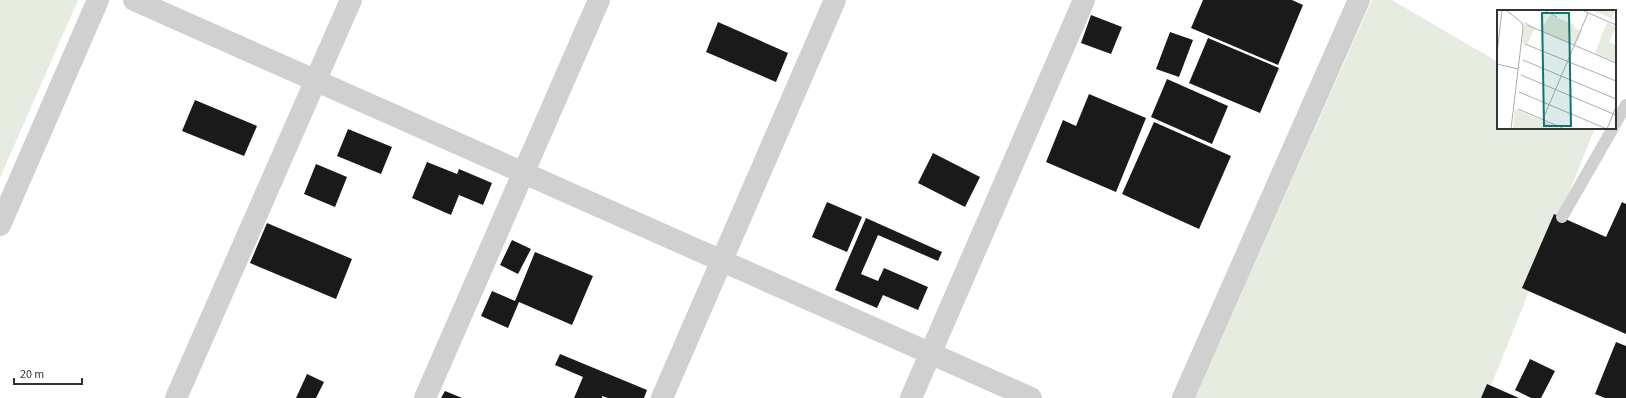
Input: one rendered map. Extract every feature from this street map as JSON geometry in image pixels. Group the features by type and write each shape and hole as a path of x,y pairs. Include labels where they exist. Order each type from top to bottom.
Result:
{"street":[{"path":"0,225 98,0"},
{"path":"134,0 1031,398"},
{"path":"176,398 351,0"},
{"path":"425,398 599,0"},
{"path":"662,398 835,0"},
{"path":"911,398 1084,0"},
{"path":"1183,398 1359,0"}],"lane":[{"path":"1616,122 1626,105"},
{"path":"1562,217 1612,129"}],"shaded area":[{"path":"0,0 78,0 0,178"},
{"path":"1372,0 1392,0 1497,61 1497,129 1595,129 1486,398 1195,398"}],"building":[{"path":"1203,0 1292,0 1303,5 1278,65 1191,28"},
{"path":"1091,15 1122,27 1111,54 1081,43"},
{"path":"718,22 788,53 776,82 706,52"},
{"path":"1170,32 1193,40 1179,77 1156,69"},
{"path":"1208,38 1279,68 1260,113 1189,83"},
{"path":"1167,79 1228,106 1212,144 1151,117"},
{"path":"1089,94 1146,118 1116,192 1046,162 1063,120 1076,126"},
{"path":"195,100 257,126 244,156 182,131"},
{"path":"1154,122 1231,156 1199,229 1122,194"},
{"path":"348,129 392,147 381,174 337,156"},
{"path":"933,153 980,177 965,207 918,183"},
{"path":"427,162 457,174 459,169 492,183 483,205 459,195 451,215 412,198"},
{"path":"316,164 347,177 335,207 304,194"},
{"path":"827,202 862,217 847,252 812,237"},
{"path":"1622,202 1626,204 1626,334 1522,288 1554,214 1606,237"},
{"path":"866,218 942,252 938,261 878,235 861,274 878,281 884,268 928,287 918,310 883,295 877,308 835,290"},
{"path":"267,223 352,259 336,299 250,263"},
{"path":"512,240 531,249 518,274 500,265"},
{"path":"535,252 593,276 572,325 519,302 508,328 481,316 492,291 515,301"},
{"path":"1616,342 1626,346 1626,398 1605,398 1595,394"},
{"path":"560,354 647,390 644,398 608,398 602,396 602,398 574,398 583,377 555,365"},
{"path":"1530,359 1555,371 1541,398 1531,398 1515,390"},
{"path":"307,374 324,382 316,398 296,398"},
{"path":"1487,384 1519,398 1481,398"},
{"path":"445,391 462,398 441,398"}]}
